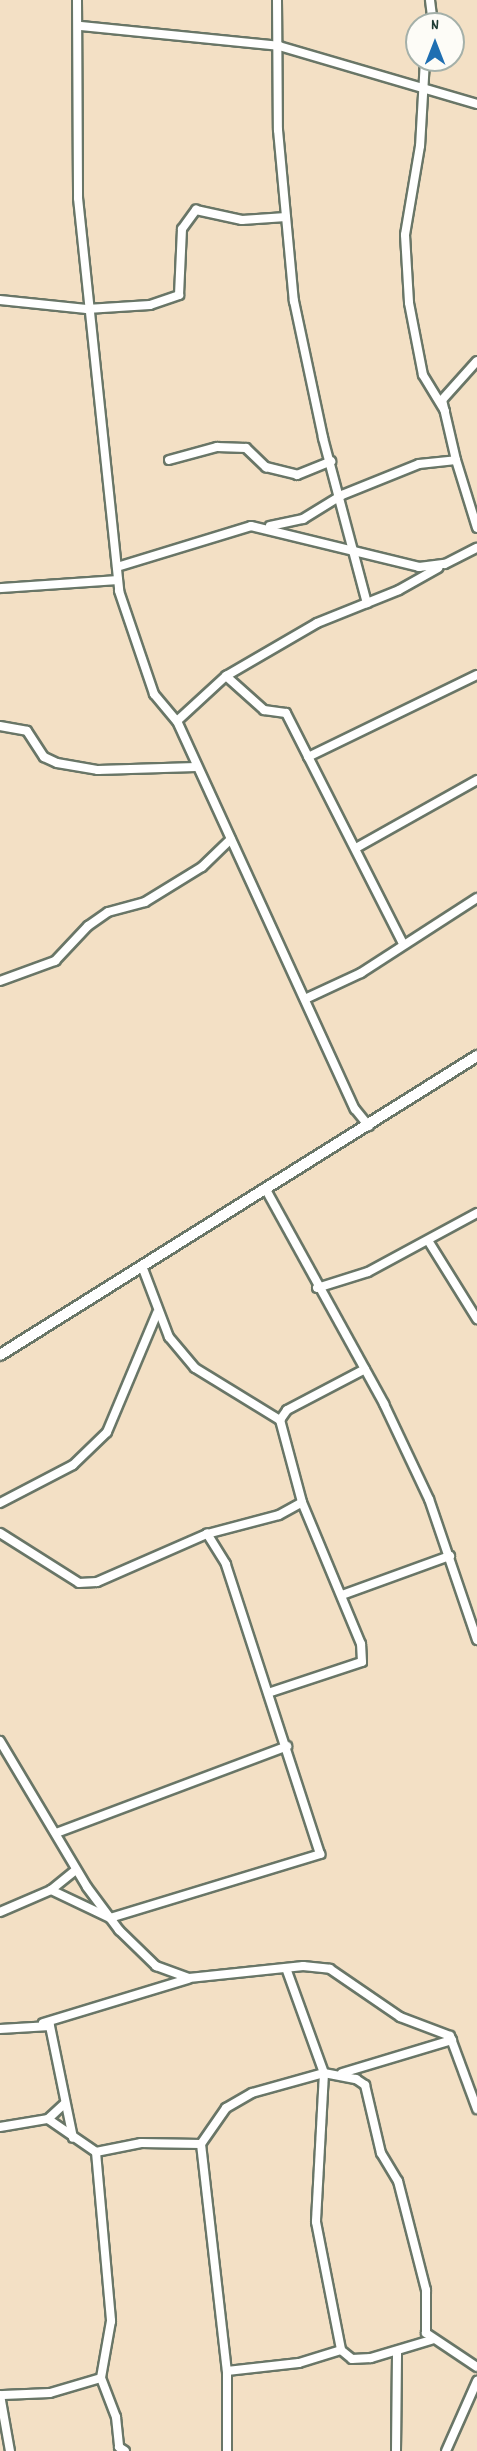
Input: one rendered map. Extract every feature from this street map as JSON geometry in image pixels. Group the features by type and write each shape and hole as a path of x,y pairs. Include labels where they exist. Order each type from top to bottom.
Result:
{"main road":[{"path":"0,1355 265,1188 369,1126 477,1056"}],"street":[{"path":"77,0 80,26 75,128 87,309 118,580 154,694 177,721 196,767 355,1108 369,1126"},
{"path":"277,0 286,217 294,301 331,462 342,495 367,603"},
{"path":"80,26 279,46 422,86 477,104"},
{"path":"424,72 420,146 405,235 409,303 423,375 445,411"},
{"path":"0,300 87,309 150,304 179,295 182,229 196,210 242,220 286,217"},
{"path":"477,361 449,388 442,400 456,460 477,528"},
{"path":"169,460 217,447 246,448 266,467 297,474 331,462"},
{"path":"117,567 236,530 303,519 342,495 419,464 456,460"},
{"path":"266,526 355,552 419,567 445,564"},
{"path":"177,721 226,676 317,623 367,603 477,548"},
{"path":"0,588 118,580"},
{"path":"308,757 477,675"},
{"path":"226,676 264,710 286,713 403,944"},
{"path":"0,726 27,731 44,757 57,763 107,770 196,767"},
{"path":"356,848 477,780"},
{"path":"0,981 55,961 88,926 108,912 144,902 202,867 231,839"},
{"path":"305,999 361,973 477,897"},
{"path":"265,1188 317,1288 365,1369 429,1500 450,1556 477,1641"},
{"path":"317,1288 368,1272 429,1242 477,1213"},
{"path":"429,1242 477,1319"},
{"path":"142,1266 157,1313 195,1368 280,1420 302,1502 361,1644 362,1662 267,1693"},
{"path":"0,1503 73,1466 107,1432 157,1313"},
{"path":"280,1420 287,1410 365,1369"},
{"path":"0,1533 79,1583 97,1582 207,1534 279,1515 302,1502"},
{"path":"51,1890 110,1918 320,1854 287,1746 267,1693 226,1564 207,1534"},
{"path":"342,1595 450,1556"},
{"path":"0,1741 76,1870 110,1918 156,1966 189,1978"},
{"path":"56,1833 287,1746"},
{"path":"0,1912 51,1890 76,1870"},
{"path":"286,1968 324,2073 316,2222 341,2350 352,2359 397,2352 431,2340"},
{"path":"0,2029 43,2023 189,1978 286,1968 330,1970 400,2017 444,2032 452,2040 477,2109"},
{"path":"43,2023 54,2038 73,2138"},
{"path":"227,2451 227,2371 201,2144 226,2108 239,2099 324,2073 342,2073 452,2040"},
{"path":"342,2073 365,2085 381,2153 398,2181 401,2210 422,2271 426,2333 431,2340 477,2367"},
{"path":"0,2127 48,2119 65,2103"},
{"path":"48,2119 96,2152 141,2143 201,2144"},
{"path":"96,2152 111,2321 101,2378 116,2416 119,2447 125,2451"},
{"path":"227,2371 299,2363 341,2350"},
{"path":"396,2451 397,2352"},
{"path":"10,2451 2,2395 50,2393 101,2378"},
{"path":"446,2451 477,2380"}]}
